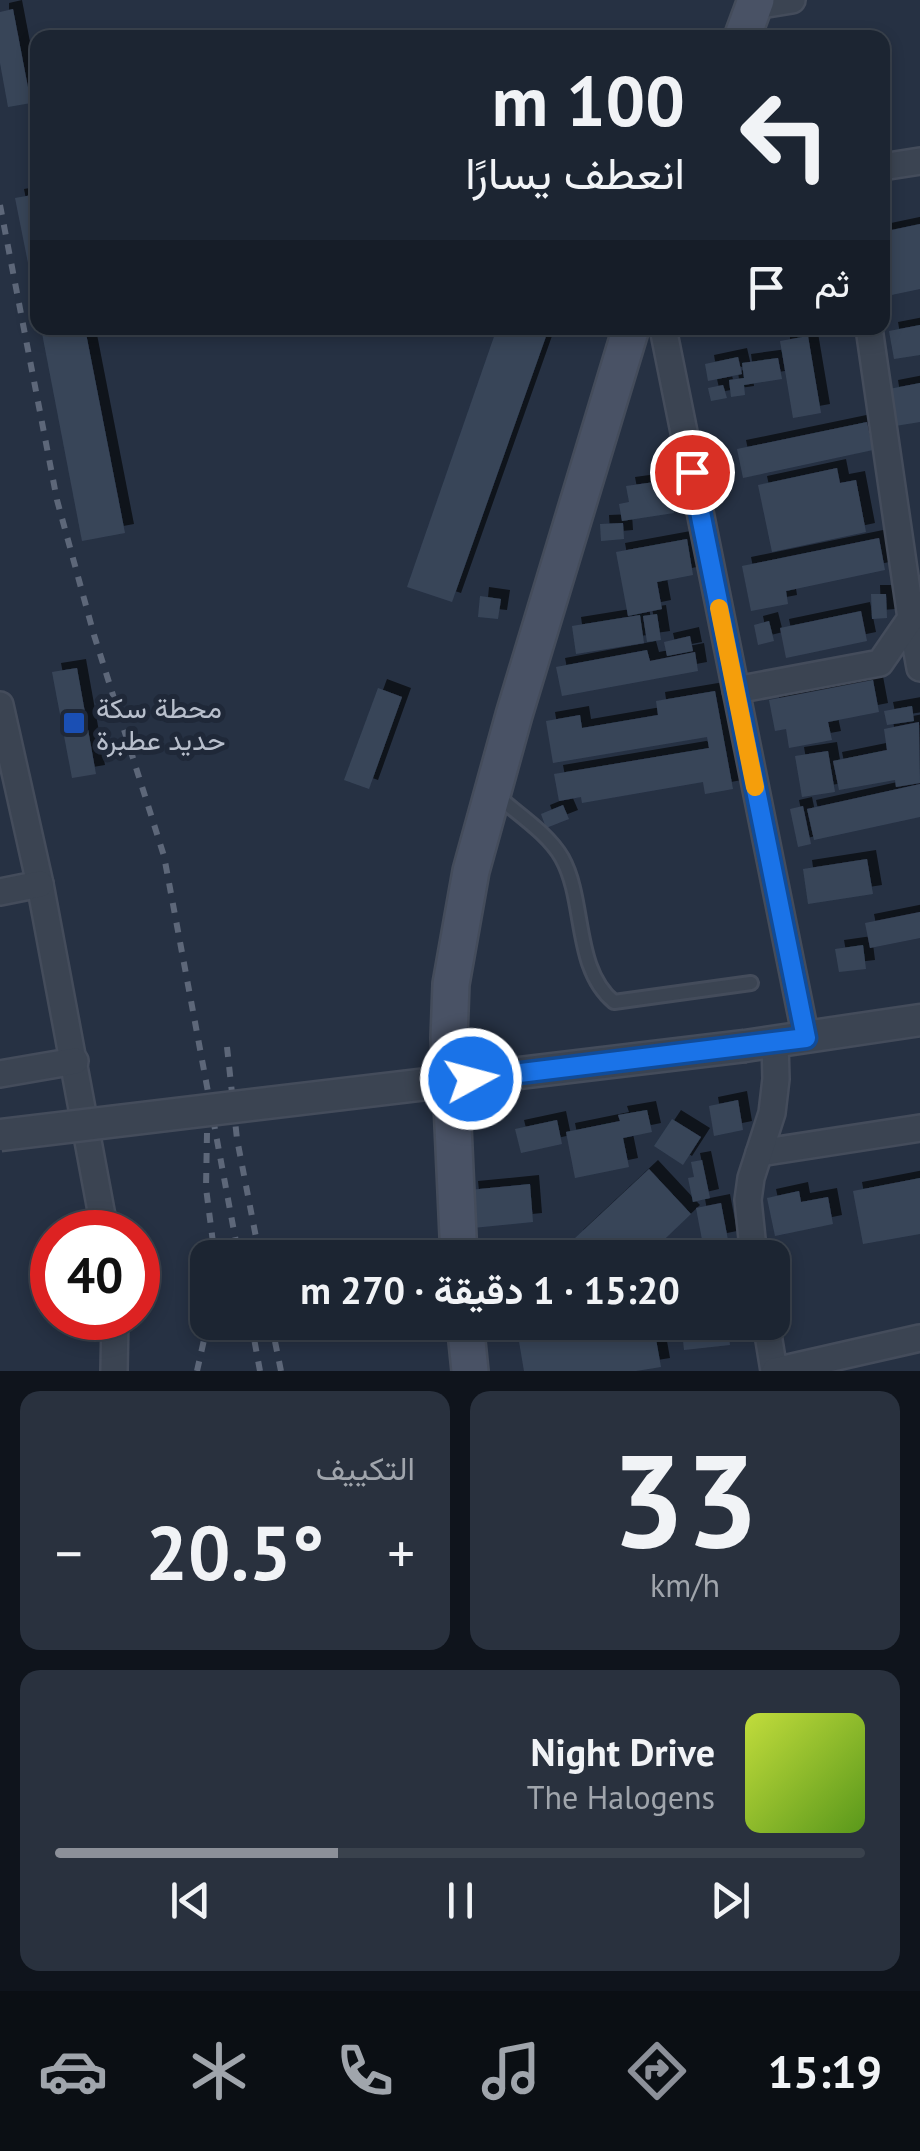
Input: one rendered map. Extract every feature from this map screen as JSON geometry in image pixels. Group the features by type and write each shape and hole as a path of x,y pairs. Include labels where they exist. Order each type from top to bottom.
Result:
{"main road":[{"path":"459,1240 450,1090 451,984 471,871 629,335"},
{"path":"467,1340 470,1371"}],"street":[{"path":"751,14 792,0"},
{"path":"890,166 920,161"},
{"path":"663,335 806,1038"},
{"path":"871,335 920,668"},
{"path":"880,663 911,618"},
{"path":"736,690 880,663 906,671 920,681"},
{"path":"0,705 40,884 101,1210"},
{"path":"0,892 40,884"},
{"path":"0,1135 760,1044 920,1020"},
{"path":"752,1240 748,1200 772,1113 776,1080 760,1044"},
{"path":"0,1074 75,1061"},
{"path":"760,1153 920,1128"},
{"path":"769,1340 774,1371 920,1338"},
{"path":"114,1371 115,1340"}],"lane":[{"path":"493,792 562,858 601,991 614,1002 750,983"}],"building":[{"path":"13,9 30,103 8,107 0,63 0,12"},
{"path":"30,195 30,273 15,198"},
{"path":"920,224 920,289 890,295 890,230"},
{"path":"920,325 920,355 894,359 890,331"},
{"path":"42,335 86,335 125,533 82,541"},
{"path":"495,335 547,335 452,602 407,587"},
{"path":"808,336 821,413 793,418 780,341"},
{"path":"738,357 742,374 708,381 705,364"},
{"path":"778,358 782,379 744,385 745,395 731,397 729,380 744,378 742,363"},
{"path":"920,383 920,422 895,426 889,389"},
{"path":"723,385 727,398 711,401 708,388"},
{"path":"867,422 873,450 743,478 737,449"},
{"path":"837,468 840,483 856,480 866,532 772,552 758,485"},
{"path":"669,480 674,513 622,521 619,504 629,502 626,486"},
{"path":"623,523 624,539 601,541 600,524"},
{"path":"879,538 885,570 786,591 788,604 751,611 742,566"},
{"path":"687,539 693,575 657,582 662,609 628,616 616,552"},
{"path":"871,594 886,594 887,618 872,619"},
{"path":"480,596 501,599 498,619 478,617"},
{"path":"861,611 867,641 786,658 780,628"},
{"path":"657,614 661,640 647,642 643,616"},
{"path":"640,615 644,643 576,654 572,626"},
{"path":"769,621 774,641 758,645 754,625"},
{"path":"690,636 693,651 667,656 664,642"},
{"path":"647,650 650,661 695,652 698,671 562,696 556,667"},
{"name":"محطة سكة حديد عطبرة","path":"77,668 96,774 72,778 52,672"},
{"path":"873,680 879,712 828,722 832,740 789,748 786,729 775,731 769,700"},
{"path":"378,688 402,697 369,789 344,780"},
{"path":"715,691 733,789 705,794 703,782 582,803 581,797 559,801 554,774 709,748 707,737 553,763 546,721 580,715 582,728 658,715 656,701"},
{"path":"912,706 914,721 887,725 884,711"},
{"path":"919,722 920,783 896,787 895,780 839,790 833,761 887,750 884,729"},
{"path":"828,751 835,792 802,797 795,756"},
{"path":"920,784 920,817 814,840 807,809"},
{"path":"563,805 569,819 546,828 541,814"},
{"path":"803,806 811,844 798,847 790,809"},
{"path":"867,859 873,894 808,904 803,869"},
{"path":"920,912 920,938 870,948 865,923"},
{"path":"863,945 866,969 839,972 835,949"},
{"path":"738,1100 743,1130 714,1136 709,1106"},
{"path":"647,1110 652,1132 623,1138 629,1167 575,1178 566,1132 620,1121 618,1115"},
{"path":"672,1119 701,1137 683,1165 654,1146"},
{"path":"557,1120 562,1144 521,1153 515,1129"},
{"path":"702,1160 710,1198 693,1202 688,1178 694,1177 691,1162"},
{"path":"649,1169 691,1214 664,1240 574,1239"},
{"path":"920,1178 920,1234 863,1244 853,1191"},
{"path":"530,1184 533,1222 473,1228 469,1190"},
{"path":"799,1191 801,1202 828,1197 833,1224 775,1236 767,1198"},
{"path":"721,1203 728,1240 702,1240 696,1208"},
{"path":"519,1340 656,1340 661,1367 636,1371 524,1371"},
{"path":"683,1340 729,1340 730,1345 684,1350"}],"railway":[{"path":"0,205 57,500 94,635 164,856 236,1240"},
{"path":"227,1047 237,1139 257,1240"},
{"path":"207,1133 206,1188 213,1240"},
{"path":"197,1371 204,1340"},
{"path":"254,1340 260,1371"},
{"path":"275,1340 281,1371"}],"slow traffic":[{"path":"719,608 755,787"}],"place":[{"name":"محطة سكة حديد عطبرة","path":"74,723"}],"route":[{"path":"471,1079 806,1038 692,472"}]}
